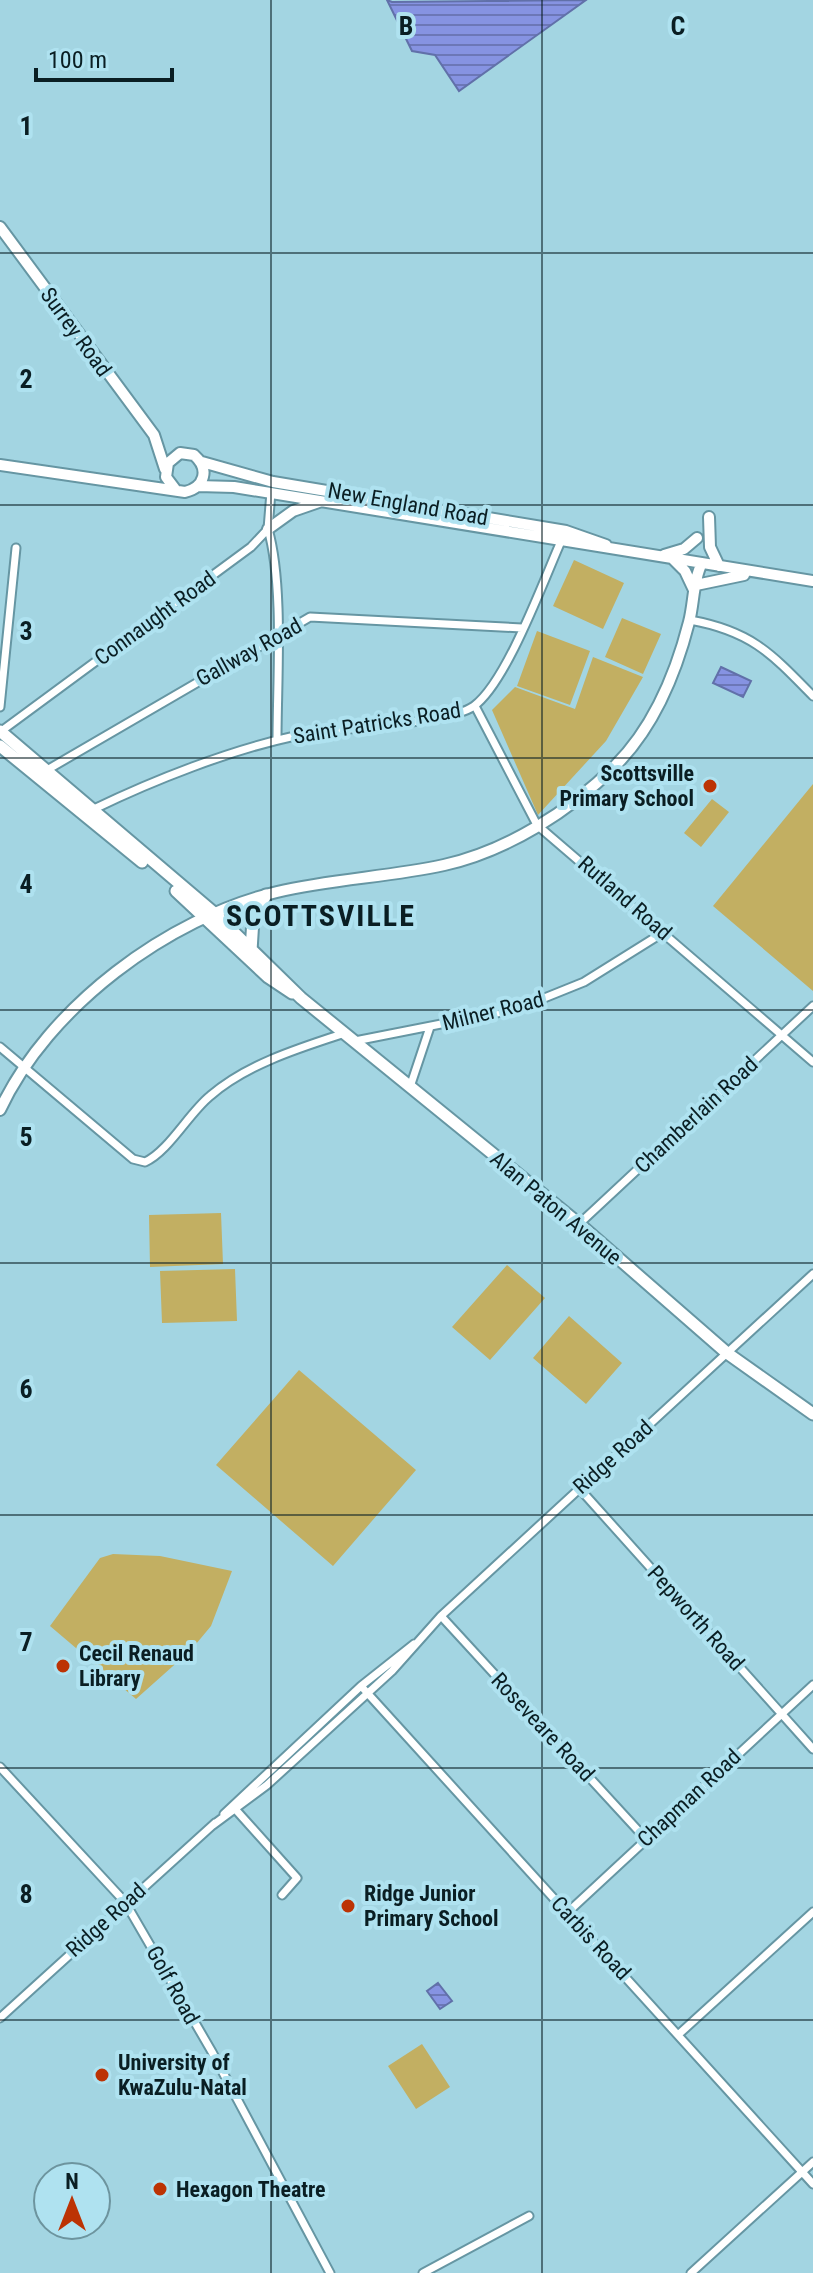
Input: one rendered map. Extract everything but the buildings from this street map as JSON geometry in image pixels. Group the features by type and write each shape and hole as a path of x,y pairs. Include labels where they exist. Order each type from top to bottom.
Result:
{"main road":[{"name":"Alan Paton Avenue","path":"0,731 94,809 209,916 268,977 301,998"},
{"name":"Alan Paton Avenue","path":"0,746 251,951 301,998 579,1224 727,1353 813,1414"},
{"path":"251,951 253,919 266,895"}],"street":[{"name":"Surrey Road","path":"0,227 4,241 154,435 180,453"},
{"name":"Surrey Road","path":"154,435 165,471"},
{"path":"0,465 120,482 190,491 198,486 204,472 202,462 194,455 180,453 171,458 165,471 149,479 120,482"},
{"name":"New England Road","path":"202,462 273,482 566,531 613,547"},
{"path":"165,471 175,489"},
{"path":"273,482 268,529 273,545 277,634 277,740"},
{"name":"New England Road","path":"198,486 234,487 561,542 613,547 698,566 719,566 813,580"},
{"path":"268,529 293,511 321,502"},
{"path":"709,517 710,547 719,566"},
{"name":"Connaught Road","path":"0,731 251,547 268,529"},
{"name":"Saint Patricks Road","path":"94,809 277,740 327,730 439,718 475,706 491,688 566,531"},
{"path":"658,556 681,551 697,538"},
{"path":"0,707 16,548"},
{"path":"672,558 685,571 695,588"},
{"path":"0,1110 25,1066 72,1012 126,964 209,916 266,895 331,880 457,862 537,825 593,786 632,747 660,699 690,620 698,566"},
{"path":"695,588 725,576 770,575"},
{"name":"Gallway Road","path":"47,770 310,617 326,615 522,628"},
{"path":"690,620 742,633 782,664 813,696"},
{"name":"Rutland Road","path":"475,706 537,825 813,1062"},
{"name":"Milner Road","path":"25,1066 133,1159 150,1160 188,1117 228,1082 302,1047 350,1037 430,1027 517,1009 550,997 615,965 664,932"},
{"name":"Chamberlain Road","path":"579,1224 813,1006"},
{"path":"410,1087 430,1027"},
{"path":"0,1047 25,1066"},
{"name":"Ridge Road","path":"0,2018 361,1686 415,1642 813,1274"},
{"name":"Pepworth Road","path":"579,1488 813,1749"},
{"name":"Roseveare Road","path":"441,1616 645,1838"},
{"name":"Ridge Road","path":"213,1825 236,1810 368,1693 392,1671 415,1642"},
{"name":"Chapman Road","path":"567,1913 813,1685"},
{"name":"Carbis Road","path":"361,1686 813,2184"},
{"name":"Golf Road","path":"0,1767 125,1902 212,2052 330,2273"},
{"path":"236,1810 297,1878 282,1895"},
{"path":"679,2034 813,1912"},
{"path":"691,2273 813,2162"},
{"path":"423,2273 529,2216"}],"shaded area":[{"path":"574,560 624,583 603,629 553,606"},
{"path":"622,618 661,634 643,674 605,657"},
{"path":"537,631 590,651 570,705 517,686"},
{"path":"593,657 643,677 606,741 538,815 492,710 515,687 575,709"},
{"path":"813,784 813,991 713,906"},
{"path":"712,799 729,812 701,847 684,833"},
{"path":"221,1213 223,1264 150,1267 149,1215"},
{"path":"507,1265 545,1298 490,1360 452,1327"},
{"path":"235,1269 237,1321 162,1323 160,1271"},
{"path":"569,1316 622,1363 586,1404 533,1358"},
{"path":"299,1370 416,1470 333,1566 216,1465"},
{"path":"113,1554 160,1556 232,1571 211,1626 191,1650 136,1699 50,1626 100,1558"},
{"path":"422,2044 450,2087 416,2109 388,2066"}],"water":[{"path":"387,0 586,0 459,91 435,55 412,51"},
{"path":"721,667 751,681 743,697 713,683"},
{"path":"438,1983 452,2001 440,2009 427,1991"}],"place":[{"name":"Scottsville Primary School","path":"710,786"},
{"name":"Cecil Renaud Library","path":"63,1666"},
{"name":"Ridge Junior Primary School","path":"348,1906"},
{"name":"University of KwaZulu-Natal","path":"102,2075"},
{"name":"Hexagon Theatre","path":"160,2189"}],"district":[{"name":"SCOTTSVILLE","path":"321,915"}]}
